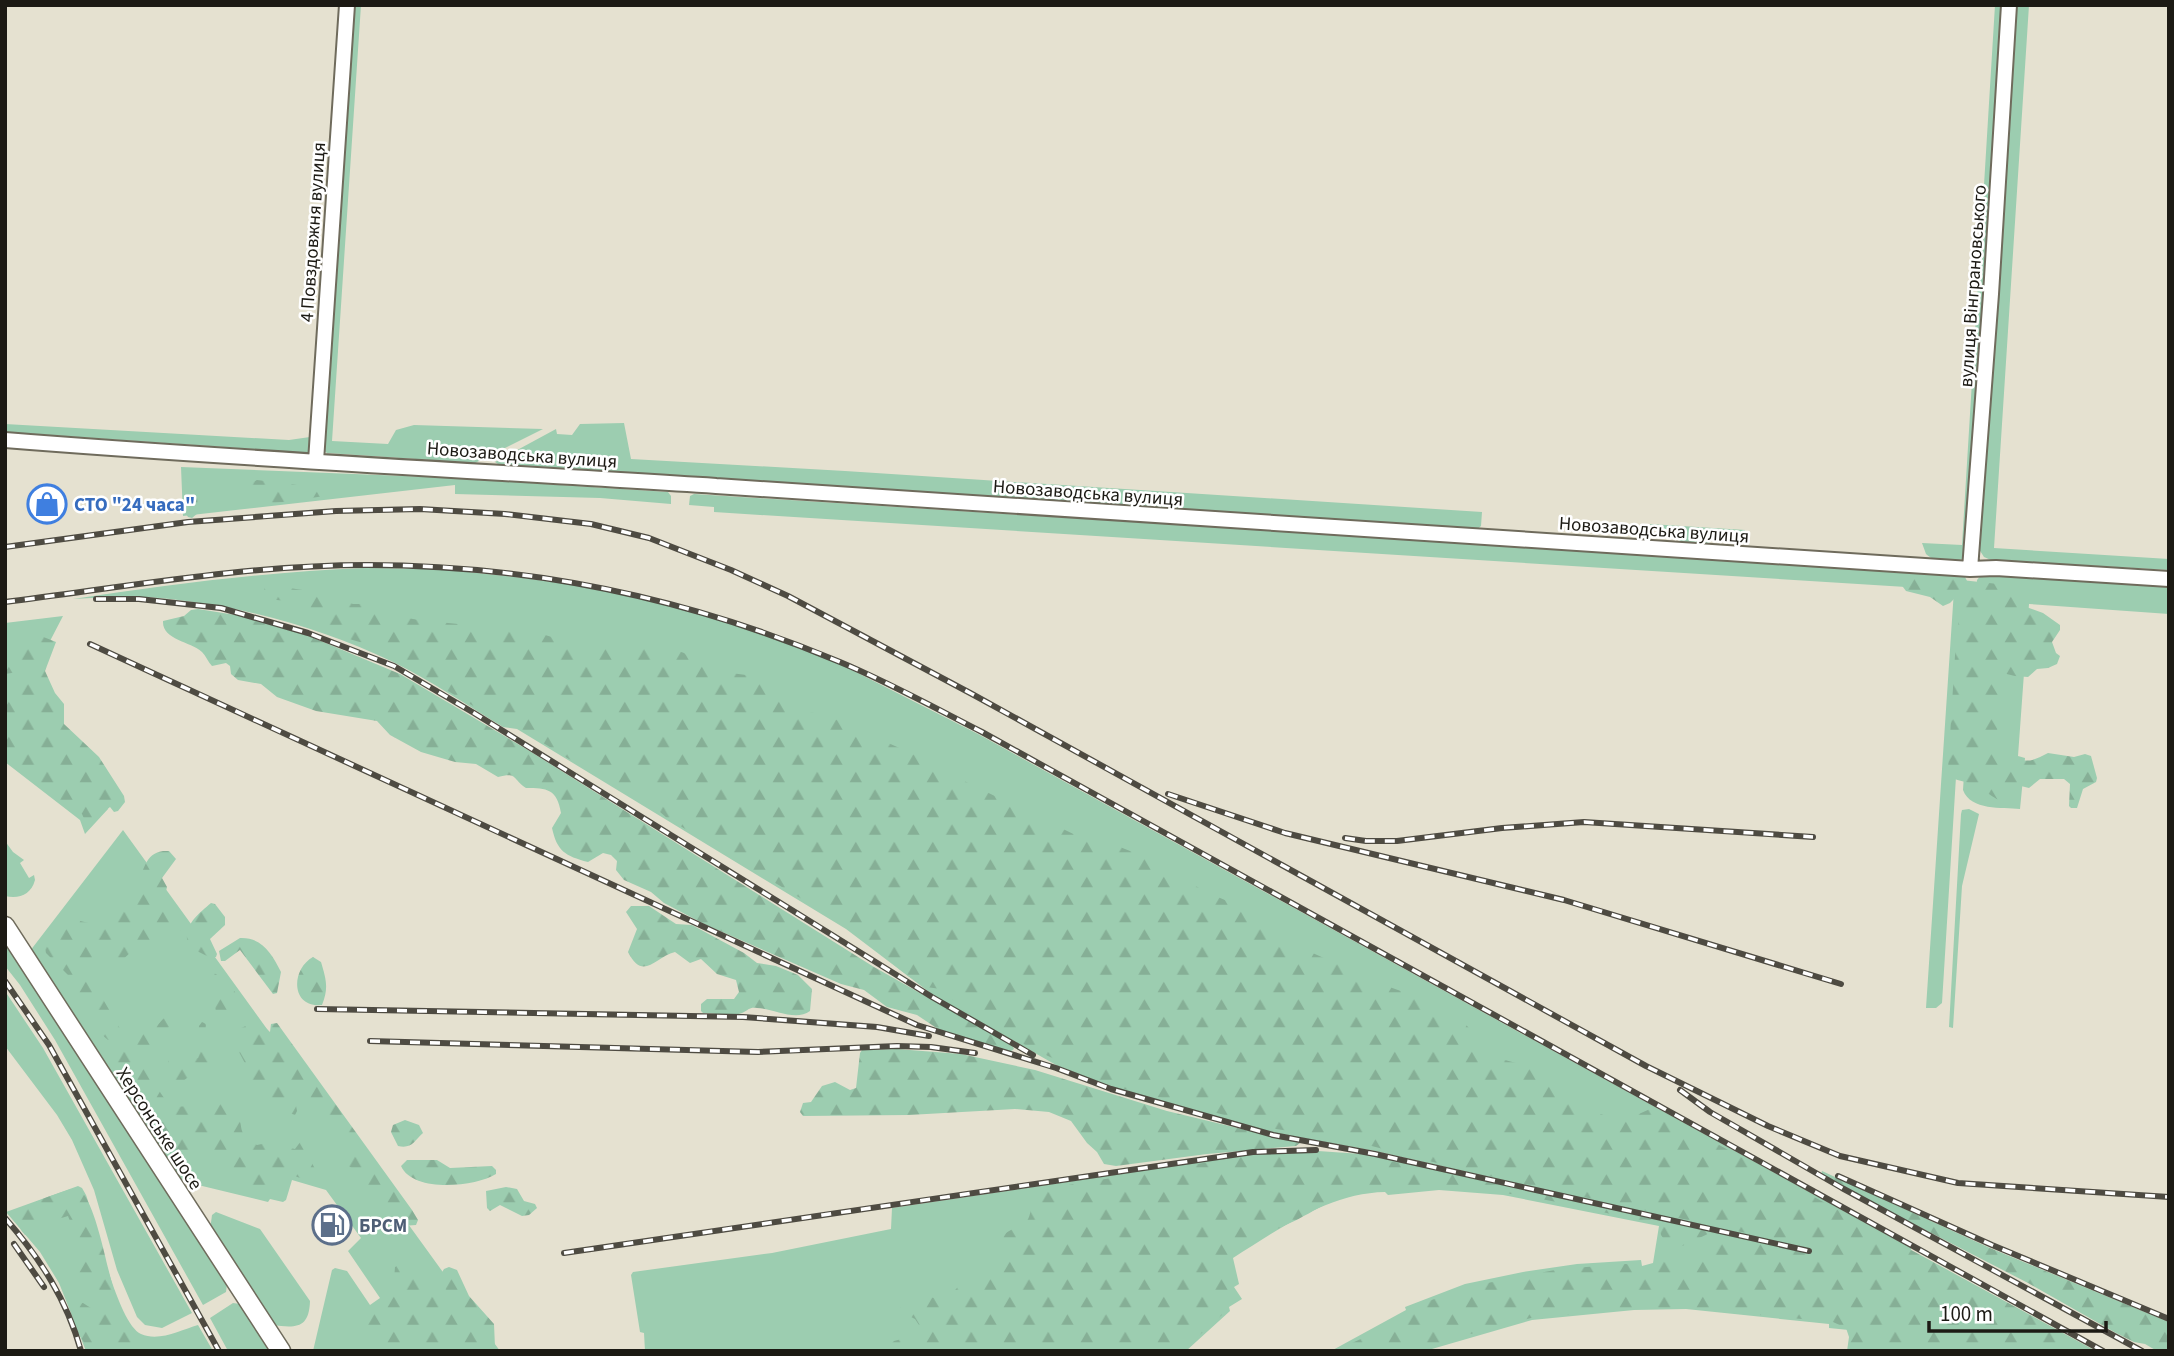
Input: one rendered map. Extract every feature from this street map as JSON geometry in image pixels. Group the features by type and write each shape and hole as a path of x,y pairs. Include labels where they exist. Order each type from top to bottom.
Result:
{"main road":[{"name":"Херсонське шосе","path":"5,926 281,1351"}],"street":[{"name":"4 Повздовжня вулиця","path":"316,461 347,5"},
{"name":"вулиця Вінграновського","path":"1970,569 1991,305 2010,5"},
{"name":"Новозаводська вулиця","path":"5,440 153,452 1970,569 1996,568 2169,579"}],"green space":[{"path":"339,5 344,5 312,451 309,453 5,432 5,424 289,440 310,437"},
{"path":"351,5 361,5 332,441 388,444 396,430 414,425 543,429 475,463 327,453 323,450"},
{"path":"1995,5 2006,5 1965,558 1944,561 1926,554 1922,543 1962,545"},
{"path":"2014,5 2029,5 1994,548 2169,559 2169,570 1991,560 1984,557 1977,546"},
{"path":"624,423 631,459 1482,512 1481,526 1474,532 495,462 556,429 557,434 572,435 580,424"},
{"path":"181,467 454,478 668,492 671,504 600,498 455,494 455,485 183,516"},
{"path":"192,469 202,471 204,478 197,493 198,513 192,518 185,513 184,505 191,487 186,475"},
{"path":"257,480 337,490 339,494 226,510 225,505 229,503 238,507 247,503 247,487"},
{"path":"694,494 1964,575 1968,583 1942,1003 1936,1008 1926,1008 1954,590 714,512 714,507 689,505 690,496"},
{"path":"1650,524 1745,530 1742,537 1714,537 1706,546 1682,545 1675,532 1653,530"},
{"path":"365,568 440,569 597,588 679,607 758,632 840,664 978,734 1911,1250 1849,1330 1829,1328 1829,1324 1686,1309 1634,1310 1532,1320 1425,1351 1331,1351 1406,1310 1405,1307 1465,1284 1577,1264 1641,1260 1642,1266 1653,1263 1659,1226 1503,1195 1439,1190 1388,1195 1385,1192 1344,1199 1305,1214 1233,1258 1239,1284 1234,1287 1242,1299 1229,1307 1230,1311 1186,1351 645,1351 644,1333 640,1332 631,1275 633,1272 772,1253 891,1229 892,1208 1253,1154 1318,1151 1376,1155 1810,1250 1375,1151 1275,1133 1181,1109 1110,1087 1056,1065 933,995 846,929 517,729 503,727 393,662 334,637 238,610 174,599 73,599 218,579"},
{"path":"1983,573 2169,586 2169,614 2029,604 2018,756 2025,758 2020,809 1980,805 1967,797 1963,790 1977,580"},
{"path":"1907,574 2007,585 2018,604 2043,613 2060,625 2060,630 2052,642 2060,656 2057,664 2037,669 2028,677 1994,671 1988,681 1999,688 2001,695 1996,744 1999,749 2010,750 2016,759 2025,761 2048,753 2074,757 2085,754 2091,756 2096,782 2083,789 2077,808 2069,806 2070,784 2064,779 2040,779 2029,788 2017,785 2015,788 2019,799 2016,803 2009,803 1998,800 1974,785 1952,778 1948,769 1958,613 1962,598 1958,595 1943,606 1930,597 1906,591 1900,583"},
{"path":"270,585 322,593 353,604 364,604 401,617 419,620 545,635 569,642 614,646 665,646 716,671 746,675 770,688 791,706 806,712 824,714 926,760 1094,844 1120,847 1150,859 1206,892 1239,906 1277,937 1384,985 1423,999 1461,1019 1489,1051 1558,1081 1594,1112 1616,1119 1630,1118 1650,1109 1655,1110 2096,1351 1847,1351 1849,1337 1846,1328 1833,1322 1687,1308 1643,1308 1531,1318 1459,1337 1419,1351 1334,1351 1372,1334 1420,1304 1472,1286 1560,1269 1626,1264 1648,1268 1655,1265 1659,1258 1685,1262 1695,1258 1714,1240 1726,1237 1810,1254 1813,1252 1809,1247 1475,1173 1345,1139 1276,1129 1099,1081 985,1025 941,989 926,987 908,976 840,922 667,818 660,812 657,785 653,782 632,787 617,785 600,777 591,766 569,759 516,726 497,720 370,645 325,632 317,615 307,620 303,616 302,608 297,605 263,594 265,587"},
{"path":"198,609 242,616 309,636 400,674 528,750 874,967 1012,1045 1014,1049 1010,1052 941,1031 917,1015 887,1007 864,990 841,984 704,924 664,903 651,892 624,880 616,870 617,861 611,855 603,853 588,862 568,855 554,836 552,828 561,813 557,799 550,792 526,788 512,776 498,777 476,764 455,762 421,752 390,735 377,721 316,711 277,697 261,684 238,680 231,674 230,666 226,663 212,666 202,652 172,636 164,627 163,621"},
{"path":"63,616 24,691 108,809 85,834 80,820 5,762 5,623"},
{"path":"41,636 56,642 45,671 55,693 64,704 64,724 99,757 124,796 125,802 118,811 114,812 110,807 91,823 86,823 82,814 71,809 5,758 5,688 23,678 18,672 5,674 5,643 21,648"},
{"path":"1969,809 1979,814 1962,886 1953,1028 1949,1027 1961,814 1962,810"},
{"path":"123,830 500,1351 313,1351 332,1270 335,1268 347,1271 370,1305 380,1298 348,1251 361,1238 326,1190 292,1180 286,1200 283,1202 270,1199 268,1202 176,1178 30,951"},
{"path":"5,841 13,852 24,860 20,863 29,878 34,875 31,889 20,896 5,896"},
{"path":"163,851 169,851 176,859 162,878 167,887 165,895 185,924 180,931 165,929 150,941 142,942 120,962 102,960 98,970 97,989 122,1032 115,1040 108,1040 98,1028 90,1005 79,996 74,981 46,953 43,938 57,920 72,919 97,925 100,923 133,888 148,859"},
{"path":"211,903 215,904 225,917 225,925 210,939 217,954 211,958 189,947 187,933 192,922"},
{"path":"631,906 649,906 676,924 692,925 757,963 776,966 798,975 812,989 810,1011 791,1015 751,1008 733,1015 703,1013 701,1004 707,999 734,999 739,992 736,980 717,974 701,959 690,963 675,952 650,965 639,965 628,952 637,929 626,912"},
{"path":"240,938 254,940 274,959 281,972 277,993 273,994 240,950 221,961 219,951"},
{"path":"5,943 227,1284 226,1292 203,1305 55,1040 5,966"},
{"path":"313,957 321,962 325,979 326,994 322,1005 304,1000 297,987 301,970"},
{"path":"214,973 229,982 243,1006 222,1014 216,1012 210,976"},
{"path":"5,991 43,1048 192,1313 162,1328 145,1325 137,1317 117,1270 94,1190 72,1140 57,1115 5,1046"},
{"path":"172,1013 170,1025 153,1050 154,1076 164,1098 174,1107 210,1107 224,1102 236,1105 245,1137 257,1145 281,1140 295,1149 301,1141 306,1140 314,1148 311,1161 318,1175 311,1182 292,1175 260,1197 247,1195 215,1152 196,1146 183,1159 165,1154 156,1130 114,1069 110,1054 122,1040 140,1031 151,1030"},
{"path":"258,1021 270,1032 271,1024 277,1023 412,1210 418,1220 416,1225 402,1226 381,1204 363,1196 363,1183 356,1171 344,1163 344,1143 303,1092 300,1090 294,1095 297,1111 295,1115 289,1113 284,1103 267,1102 264,1099 249,1079 247,1067 239,1052 241,1028"},
{"path":"202,1022 206,1024 205,1034 215,1051 212,1058 214,1074 187,1078 183,1081 181,1095 178,1096 163,1080 162,1075 171,1071 168,1060 178,1065 187,1057 198,1058 202,1046 198,1039"},
{"path":"897,1049 961,1054 1035,1070 1167,1111 1300,1143 1296,1146 1116,1166 1104,1164 1071,1121 1049,1112 1015,1109 909,1115 803,1116 800,1112 803,1103 811,1102 822,1086 835,1082 850,1090 856,1088 862,1050"},
{"path":"405,1120 419,1125 423,1133 410,1145 403,1147 398,1146 391,1132 393,1125"},
{"path":"1294,1152 1376,1158 1712,1232 1680,1247 1668,1245 1661,1235 1659,1225 1543,1199 1473,1190 1391,1192 1366,1189 1339,1197 1232,1254 1234,1298 1223,1314 1182,1351 884,1351 894,1341 916,1335 921,1328 915,1319 901,1312 900,1308 910,1294 944,1298 966,1280 1003,1267 1004,1255 994,1248 996,1243 1006,1233 1025,1224 1034,1198 1044,1189 1252,1155"},
{"path":"407,1160 437,1160 450,1168 492,1166 496,1174 474,1182 431,1184 408,1175 401,1166"},
{"path":"1822,1171 1990,1248 2169,1322 2169,1351 2157,1351 2116,1333 2028,1283 1842,1187 1821,1175"},
{"path":"78,1186 86,1195 108,1271 132,1326 141,1334 155,1337 198,1325 213,1351 86,1351 59,1283 40,1252 6,1212"},
{"path":"506,1187 517,1189 524,1201 535,1204 537,1208 529,1215 522,1216 500,1205 490,1211 487,1208 486,1191"},
{"path":"71,1189 82,1193 90,1206 116,1298 114,1299 98,1289 88,1277 79,1276 76,1267 84,1258 68,1216 45,1223 42,1232 25,1235 19,1226 19,1217 32,1204"},
{"path":"216,1212 260,1229 310,1301 304,1322 294,1326 272,1325 210,1230 212,1215"},
{"path":"401,1264 417,1276 426,1290 446,1306 449,1301 441,1274 449,1267 457,1270 469,1296 494,1324 495,1347 498,1351 487,1351 474,1345 453,1351 372,1351 373,1346 348,1322 349,1318 380,1300 382,1291 394,1280 395,1267"},
{"path":"83,1303 94,1310 107,1307 122,1313 126,1324 137,1334 147,1351 87,1351 75,1328 70,1310 76,1304"},
{"path":"233,1303 240,1304 272,1351 228,1351 210,1318"}],"railway":[{"path":"5,547 188,522 336,511 420,509 505,514 591,524 649,538 788,596 972,694 1646,1066 1768,1126 1840,1156 1958,1183 2169,1197"},
{"path":"5,602 276,569 367,565 428,567 489,571 608,590 667,603 783,639 876,678 982,732 2103,1351"},
{"path":"96,599 139,599 221,608 308,633 394,666 932,997 1033,1055"},
{"path":"90,644 917,1025 1056,1068 1111,1089 1273,1135 1375,1154 1809,1251"},
{"path":"1168,794 1285,833 1564,900 1841,984"},
{"path":"1345,838 1397,841 1502,828 1584,822 1813,837"},
{"path":"5,981 49,1045 219,1351"},
{"path":"317,1009 743,1017 877,1027 929,1036"},
{"path":"370,1041 758,1052 897,1046 975,1053"},
{"path":"1680,1090 1710,1112 1842,1188 2142,1351"},
{"path":"564,1253 1253,1152 1316,1150"},
{"path":"1838,1176 1992,1245 2169,1319"},
{"path":"5,1218 30,1248 51,1280 68,1314 81,1351"},
{"path":"14,1244 44,1287"}],"place":[{"name":"СТО \"24 часа\"","path":"47,504"},
{"name":"БРСМ","path":"332,1225"}]}
